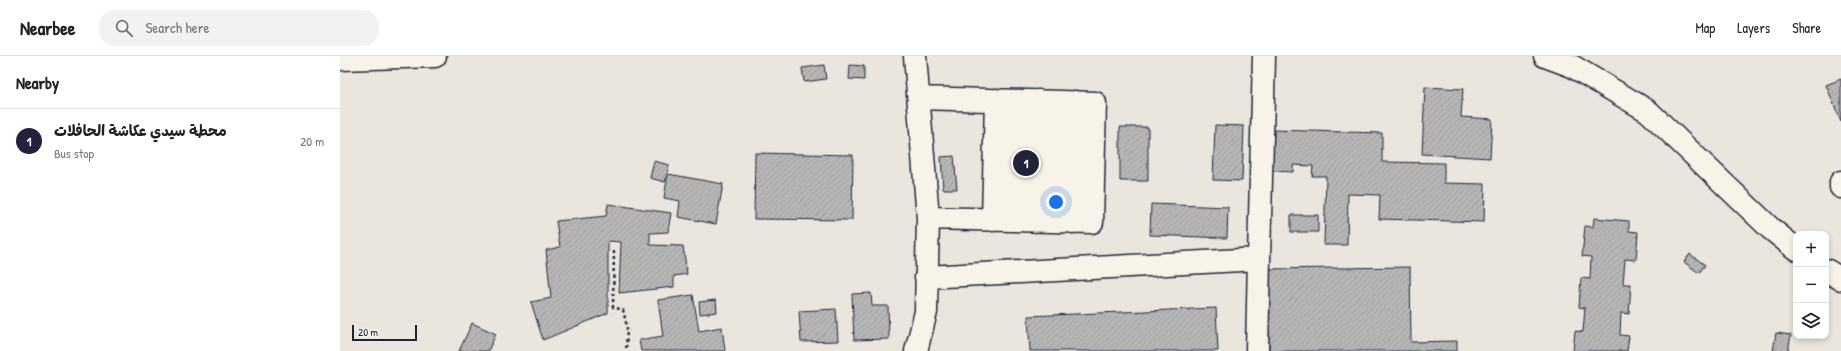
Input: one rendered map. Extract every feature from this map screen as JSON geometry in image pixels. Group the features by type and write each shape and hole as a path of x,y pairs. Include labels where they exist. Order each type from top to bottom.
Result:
{"street":[{"path":"340,59 435,56"},
{"path":"915,56 928,218 926,312 916,351"},
{"path":"1257,351 1264,56"},
{"path":"1544,56 1572,66 1648,111 1770,228 1793,247"},
{"path":"919,98 1095,102 1092,222 928,218"},
{"path":"1003,220 1006,100"},
{"path":"1054,221 1057,102"},
{"path":"1841,182 1841,187"},
{"path":"926,277 1259,259"},
{"path":"1829,272 1841,279"}],"path":[{"path":"614,251 613,307 623,310 627,327 626,351"}],"building":[{"path":"824,65 826,79 804,82 802,68"},
{"path":"850,65 864,66 864,80 849,79"},
{"path":"1841,79 1841,122 1826,85"},
{"path":"1425,87 1463,89 1461,117 1492,119 1490,158 1422,154"},
{"path":"1215,125 1244,126 1242,181 1213,180"},
{"path":"1120,127 1148,127 1148,181 1120,181"},
{"path":"1273,130 1382,133 1382,162 1444,163 1444,183 1485,184 1484,222 1379,219 1380,195 1348,194 1347,245 1324,245 1326,176 1312,176 1313,166 1293,165 1293,172 1272,171"},
{"path":"755,153 853,155 852,220 754,219"},
{"path":"954,156 957,189 943,189 941,157"},
{"path":"654,161 669,165 665,182 650,178"},
{"path":"668,174 723,184 716,224 678,217 680,201 664,198"},
{"path":"608,204 671,213 668,232 650,233 650,245 683,246 687,274 674,276 674,287 619,293 621,242 608,241 608,313 543,340 531,302 551,298 546,250 560,247 556,221 606,216"},
{"path":"1151,204 1228,207 1227,238 1150,235"},
{"path":"1291,215 1318,215 1318,232 1291,232"},
{"path":"1594,218 1629,221 1629,231 1638,232 1636,260 1625,259 1623,284 1631,284 1629,314 1621,313 1620,335 1629,336 1627,351 1573,351 1575,331 1583,332 1585,308 1579,307 1581,278 1590,279 1591,257 1582,256 1585,226 1593,227"},
{"path":"1690,254 1705,265 1699,273 1684,262"},
{"path":"1410,267 1411,342 1457,341 1457,351 1269,351 1268,269"},
{"path":"871,293 872,306 888,306 889,339 854,340 852,294"},
{"path":"693,295 699,331 722,327 725,351 641,351 639,340 663,336 658,300"},
{"path":"716,300 717,312 700,314 699,302"},
{"path":"1216,308 1218,351 1030,351 1028,316"},
{"path":"836,309 838,341 801,342 799,311"},
{"path":"472,323 496,334 488,351 459,351"},
{"path":"1776,333 1791,335 1788,351 1773,351"}],"place":[{"name":"محطة سيدي عكاشة الحافلات","path":"1026,163"}]}
